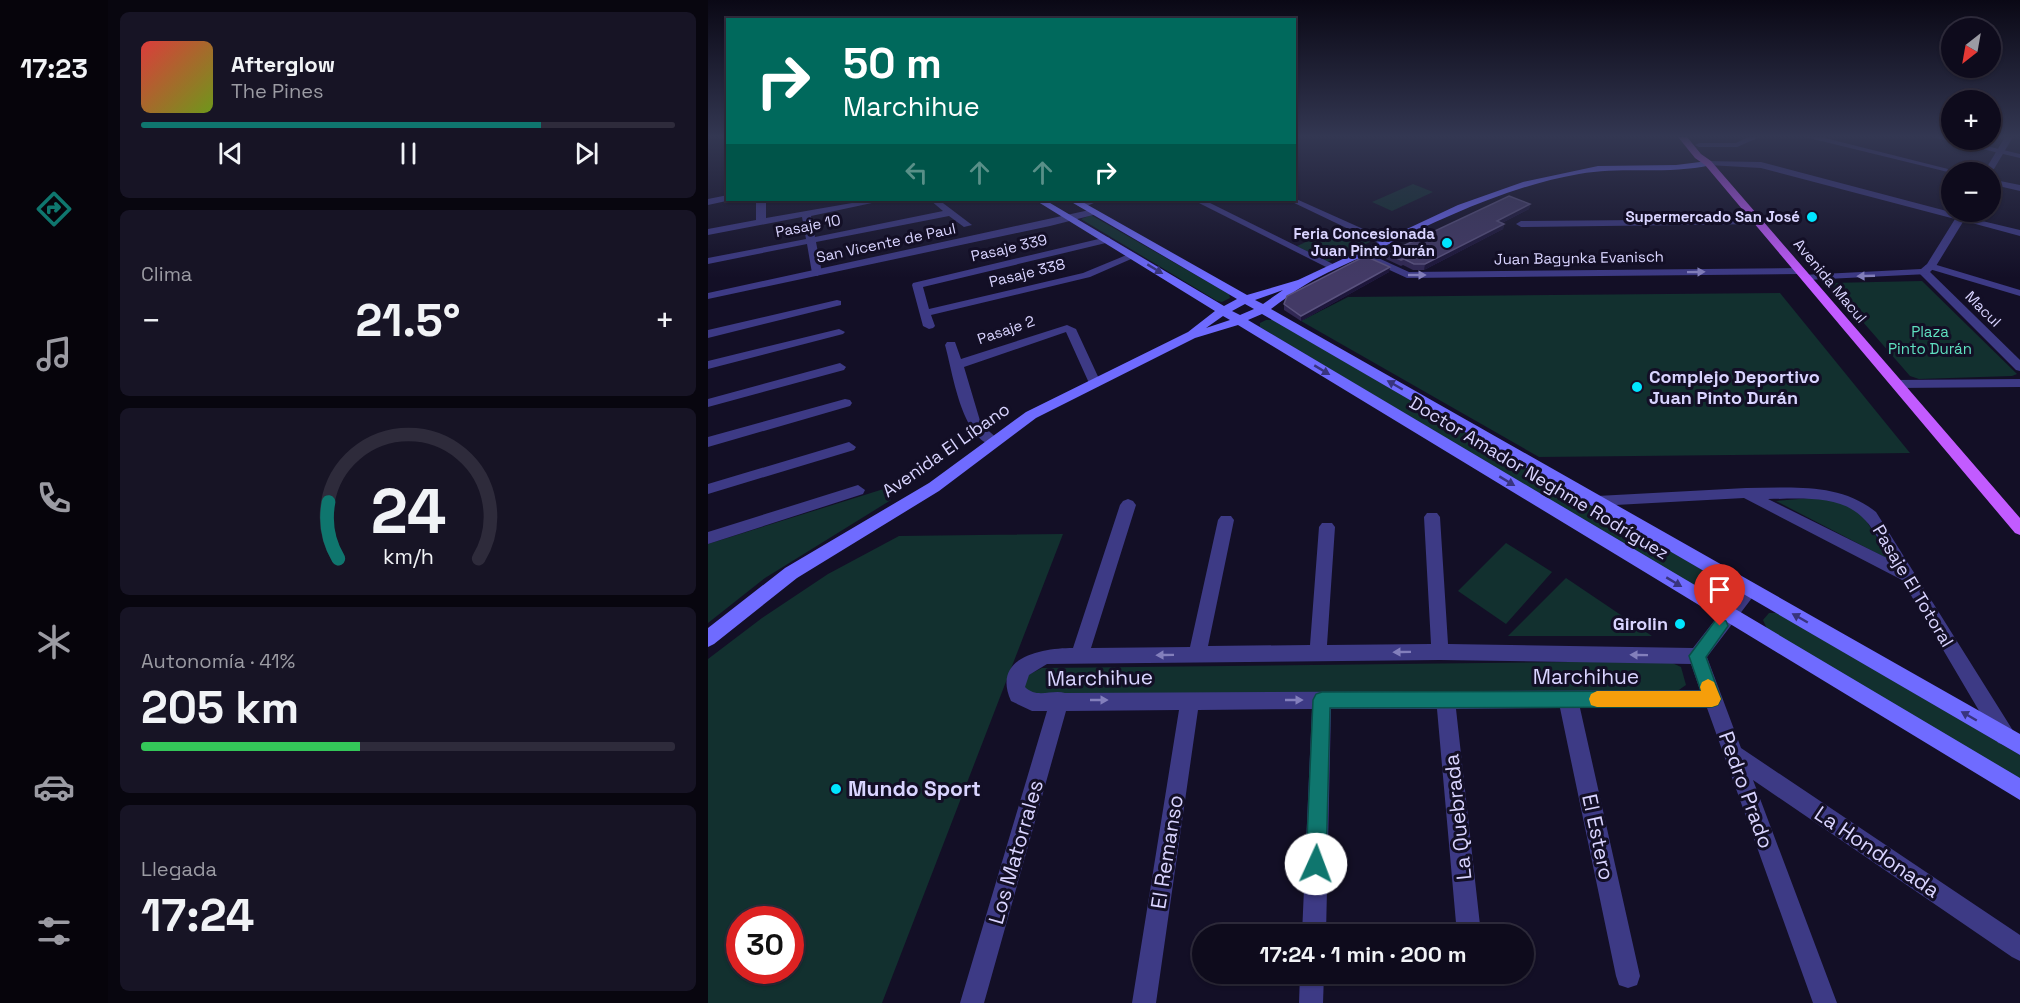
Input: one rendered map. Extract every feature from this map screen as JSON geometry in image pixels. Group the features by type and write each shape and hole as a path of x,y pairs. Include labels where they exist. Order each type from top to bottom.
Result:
{"main road":[{"name":"Avenida El Líbano","path":"1191,335 1209,319 1246,299 1302,282 1485,198 1527,184"},
{"name":"Avenida Macul","path":"1726,184 2020,530"},
{"name":"Doctor Amador Neghme Rodríguez","path":"1041,201 2020,790"},
{"name":"Doctor Amador Neghme Rodríguez","path":"1086,205 2012,741"},
{"name":"Avenida El Líbano","path":"708,639 791,573 927,492 1031,415 1191,335 1224,327 1263,309 1302,282"},
{"path":"1479,464 1500,446"}],"street":[{"path":"1838,184 1941,209"},
{"path":"2002,184 2020,188"},
{"path":"708,202 726,198"},
{"path":"761,201 761,222"},
{"path":"708,232 806,214 834,204 869,201"},
{"path":"935,201 967,225"},
{"path":"1200,201 1334,267"},
{"path":"1295,201 1386,243"},
{"name":"San Vicente de Paul","path":"708,296 1069,218 1086,205"},
{"name":"Pasaje 10","path":"708,261 949,213"},
{"path":"806,214 818,273"},
{"path":"1521,224 1759,222"},
{"path":"1957,222 1927,269 2020,293"},
{"path":"1986,222 2020,233"},
{"name":"Pasaje 339","path":"926,313 917,285 1107,240"},
{"name":"Juan Bagynka Evanisch","path":"1363,254 1403,274 1410,275 1803,274 1927,269"},
{"name":"Pasaje 338","path":"926,313 1086,274 1133,256"},
{"name":"Macul","path":"1927,269 2020,367"},
{"path":"708,334 837,303"},
{"path":"926,313 930,326"},
{"name":"Pasaje 2","path":"957,365 1066,328 1070,329 1095,383"},
{"path":"708,365 839,332"},
{"path":"951,345 975,425 982,434 993,441"},
{"path":"708,403 840,367"},
{"path":"1896,384 2020,383"},
{"path":"708,442 845,403"},
{"path":"708,489 849,447"},
{"path":"708,538 858,490"},
{"path":"1746,493 1905,574"},
{"name":"Pasaje El Totoral","path":"1597,501 1746,493 1820,494 1855,503 1871,516 1905,574 2012,741"},
{"path":"1080,656 1128,505"},
{"path":"1432,517 1440,652"},
{"path":"1197,654 1226,520"},
{"path":"1317,653 1327,527"},
{"path":"1698,656 1749,589"},
{"name":"Marchihue","path":"1698,656 1440,652 1047,656 1035,659 1026,665 1016,678 1015,689 1018,695 1032,702 1060,700 1712,699"},
{"name":"Pedro Prado","path":"1698,656 1825,1003"},
{"name":"El Estero","path":"1568,699 1628,976"},
{"name":"Los Matorrales","path":"972,1003 1060,700"},
{"name":"El Remanso","path":"1144,1003 1190,700"},
{"path":"1314,924 1322,700"},
{"name":"La Quebrada","path":"1446,700 1468,924"},
{"name":"La Hondonada","path":"1734,755 2020,949"},
{"path":"1311,1003 1312,984"}],"green space":[{"path":"1413,184 1433,192 1392,211 1372,202"},
{"path":"1091,215 1229,294 1230,298 1222,302 1217,301 1081,219"},
{"path":"1339,227 1370,242 1327,262 1297,246"},
{"name":"Plaza Pinto Durán","path":"1922,281 2017,374 1919,379 1910,376 1829,283"},
{"name":"Complejo Deportivo Juan Pinto Durán","path":"1780,293 1910,453 1539,457 1301,321 1348,297"},
{"path":"1273,320 1713,576 1717,582 1709,593 1702,591 1260,327 1260,323"},
{"path":"890,487 891,500 765,578 708,623 708,544"},
{"path":"1822,497 1854,508 1865,519 1892,561 1776,501"},
{"name":"Mundo Sport","path":"1063,534 882,1003 708,1003 708,659 762,618 828,574 899,536"},
{"path":"1506,543 1552,572 1506,624 1458,591"},
{"path":"1566,578 1652,636 1508,636"},
{"path":"1769,613 1777,613 2020,755 2020,780 1767,629 1763,620"},
{"path":"1668,661 1681,667 1686,685 1676,692 1033,696 1023,691 1028,675 1042,668"}],"building":[{"name":"Feria Concesionada Juan Pinto Durán","path":"1509,196 1530,204 1497,221 1504,224 1425,264 1414,264 1386,254"},
{"name":"Feria Concesionada Juan Pinto Durán","path":"1365,256 1390,267 1301,316 1284,304 1287,296"}],"slow traffic":[{"path":"1597,699 1712,699 1708,687"}],"place":[{"name":"Supermercado San José","path":"1812,217"},
{"name":"Feria Concesionada Juan Pinto Durán","path":"1447,243"},
{"name":"Complejo Deportivo Juan Pinto Durán","path":"1637,387"},
{"name":"Girolin","path":"1680,624"},
{"name":"Mundo Sport","path":"836,789"}],"route":[{"path":"1316,864 1322,700 1712,699 1698,656 1720,626"}]}
